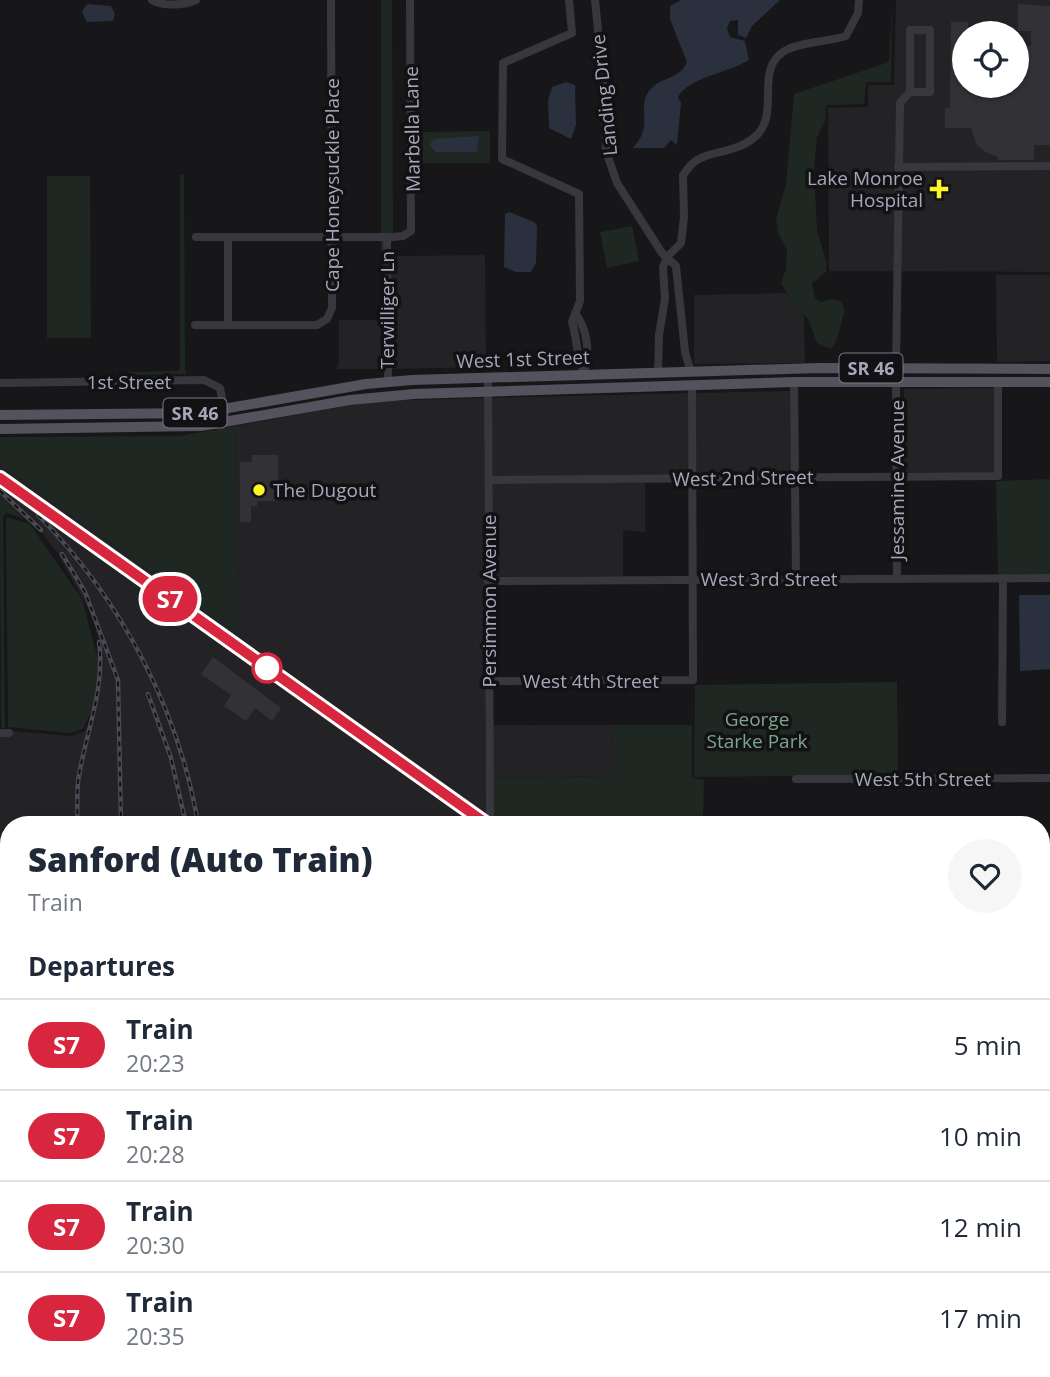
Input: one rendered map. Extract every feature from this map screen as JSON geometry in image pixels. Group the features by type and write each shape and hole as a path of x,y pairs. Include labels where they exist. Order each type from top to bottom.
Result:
{"main road":[{"path":"846,382 859,377 883,377 896,368"},
{"path":"897,382 905,375 930,368"},
{"name":"West 1st Street","path":"0,415 152,415 224,410 388,382 584,372 1050,369"},
{"path":"692,385 700,377 716,376 724,371"},
{"name":"West 1st Street","path":"0,429 152,428 226,423 370,398 488,391 794,382 1050,382"}],"street":[{"path":"152,0 168,4 196,0"},
{"name":"Cape Honeysuckle Place","path":"195,325 317,325 327,319 332,308 331,0"},
{"name":"Marbella Lane","path":"387,237 407,235 412,226 410,0"},
{"path":"569,0 572,33 503,63 502,159 579,194 580,301 575,313 583,323 587,342 588,361 584,372"},
{"name":"Landing Drive","path":"595,0 606,102 606,151 617,183 662,253 676,266 685,352 691,372"},
{"path":"658,373 659,335 665,299 663,267 667,257 681,243 684,217 683,176 694,162 741,148 759,133 769,99 768,71 776,57 789,49 846,36 858,13 859,0"},
{"path":"896,368 900,103 905,95 911,92 930,92 930,30 910,30 911,92"},
{"path":"898,167 1050,166"},
{"path":"196,237 387,237"},
{"path":"228,325 229,237"},
{"name":"Terwilliger Ln","path":"387,237 388,382"},
{"name":"Persimmon Avenue","path":"488,378 490,816"},
{"name":"1st Street","path":"0,383 204,380 220,388 226,423"},
{"path":"794,382 796,579"},
{"name":"Jessamine Avenue","path":"897,382 897,579"},
{"name":"West 2nd Street","path":"488,480 998,476 998,382"},
{"path":"692,385 694,580"},
{"path":"1002,722 1003,578"},
{"name":"West 3rd Street","path":"488,581 1050,578"},
{"name":"West 4th Street","path":"489,681 693,680 694,580"},
{"name":"West 5th Street","path":"796,779 1050,778"}],"shaded area":[{"name":"Lake Monroe Hospital","path":"896,0 1050,0 1050,272 829,271 828,108 868,107 868,85 894,85"},
{"path":"382,252 384,369 336,369 339,364 339,320 381,320"},
{"path":"390,252 396,256 485,255 486,367 391,369"},
{"path":"996,275 1050,275 1050,361 997,362"},
{"path":"786,293 804,316 805,363 694,364 694,295"},
{"path":"995,388 995,472 902,472 904,389"},
{"path":"791,391 791,473 696,475 695,393"},
{"path":"688,393 689,475 491,476 491,398"},
{"path":"484,398 486,816 0,816 0,737 12,737 13,731 71,736 85,731 95,710 102,663 94,619 57,552 32,521 24,519 0,497 0,464 237,633 235,426 375,401"},
{"path":"491,483 645,483 645,532 623,530 623,576 492,577"},
{"path":"493,725 613,726 615,776 493,778"}],"green space":[{"path":"381,0 392,0 393,233 382,252 381,276"},
{"path":"892,0 891,82 866,82 864,104 826,105 825,121 817,137 814,170 817,230 826,261 826,272 812,283 815,299 821,302 831,299 841,301 845,311 837,340 831,349 817,343 808,319 795,307 781,283 786,269 787,250 778,233 776,219 786,184 794,94 889,62"},
{"path":"490,131 490,163 423,163 423,132"},
{"path":"180,175 184,175 187,374 130,375 129,372 180,369"},
{"path":"47,176 90,176 91,338 47,338"},
{"path":"632,226 639,261 607,268 600,232"},
{"path":"235,426 238,634 0,464 0,437 179,436"},
{"path":"1050,479 1050,574 998,574 996,481"},
{"path":"0,497 24,519 7,513 3,516 5,728 2,728 1,724"},
{"path":"6,517 30,524 82,599 99,663 93,707 83,729 70,733 8,727"},
{"name":"George Starke Park","path":"897,682 898,775 694,777 695,685"},
{"path":"493,725 692,725 692,778 704,780 703,816 493,816 493,778 615,776 613,726"}],"water":[{"path":"681,0 780,0 752,26 746,38 738,35 738,20 730,21 727,29 730,37 745,41 749,60 683,90 678,97 681,103 677,145 671,140 664,148 633,148 644,129 645,102 649,91 658,83 674,76 687,62 670,19 670,6"},
{"path":"87,4 111,6 115,14 113,21 87,22 82,12"},
{"path":"566,82 575,85 576,125 571,139 549,128 548,100 552,87"},
{"path":"479,136 477,152 436,152 429,145 434,139"},
{"path":"509,212 534,222 537,226 536,263 531,272 516,272 504,267 505,214"},
{"path":"1019,595 1050,595 1050,669 1020,671"}],"building":[{"name":"Lake Monroe Hospital","path":"1018,4 1050,6 1050,145 1034,145 1034,160 998,160 998,157 985,152 977,145 971,128 945,128 945,108 950,108 951,22 952,98 1029,98 1031,31 1029,21 1018,21"},
{"name":"The Dugout","path":"252,455 278,455 278,501 257,501 257,506 251,506 251,522 240,522 240,462 252,462"},
{"path":"213,657 281,708 272,721 255,708 246,721 224,706 231,695 201,674"}],"railway":[{"path":"0,478 475,816"},
{"path":"0,491 41,530"},
{"path":"38,515 68,547 95,582 142,658 177,739 196,816"},
{"path":"62,554 85,592 118,680 121,816"},
{"path":"77,816 79,775 100,676 99,642"},
{"path":"148,694 171,758 184,816"}],"train":[{"name":"S7","path":"0,478 476,816"}],"place":[{"name":"Lake Monroe Hospital","path":"939,189"},
{"name":"The Dugout","path":"259,490"}]}
